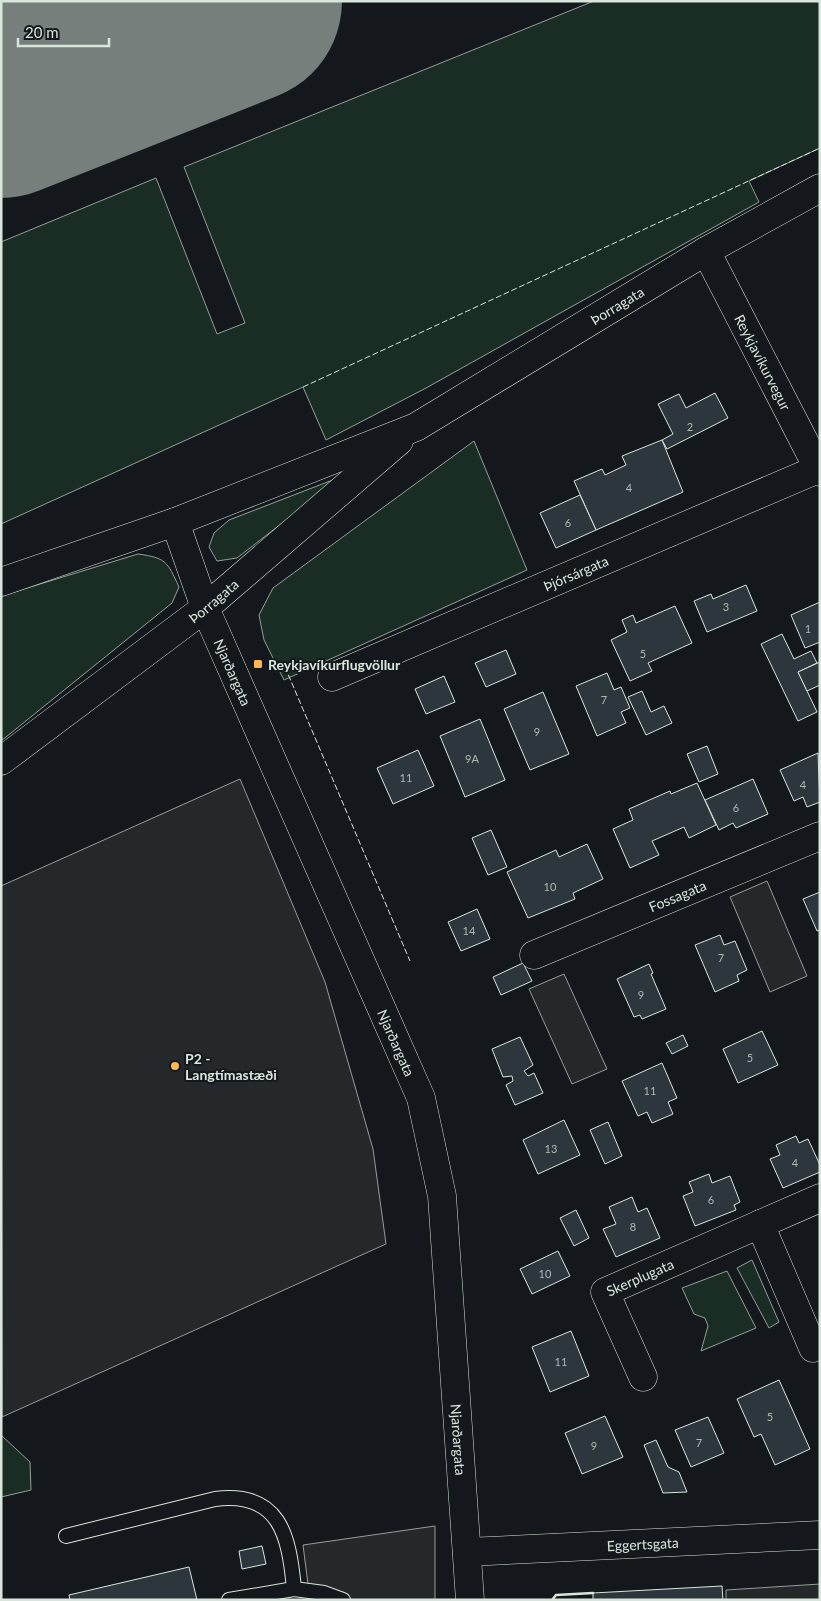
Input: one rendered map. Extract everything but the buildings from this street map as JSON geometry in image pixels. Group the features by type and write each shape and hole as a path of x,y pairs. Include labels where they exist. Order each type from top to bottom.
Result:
{"main road":[{"name":"Þorragata","path":"1,761 205,608 416,427 706,251 820,188"},
{"name":"Reykjavíkurvegur","path":"706,251 819,470"},
{"name":"Þorragata","path":"1,582 175,522 416,427"},
{"name":"Þjórsárgata","path":"332,677 819,470"},
{"name":"Njarðargata","path":"175,522 205,608 421,1098 442,1196 470,1600"},
{"name":"Fossagata","path":"534,956 820,836"},
{"name":"Skerplugata","path":"643,1377 605,1292 820,1198"},
{"path":"760,1224 814,1348"},
{"name":"Eggertsgata","path":"467,1552 820,1535"}],"lane":[{"path":"66,1536 215,1499 236,1496 256,1501 276,1519 288,1543 294,1589"},
{"path":"229,1600 294,1589 324,1593 343,1600"}],"green space":[{"path":"594,1 820,1 820,148 749,181 759,202 426,388 326,440 303,387 1,524 1,242 156,178 217,334 245,323 184,167"},
{"path":"474,441 527,570 284,680 264,640 259,615 273,588"},
{"path":"343,476 237,558 217,561 209,547 214,533 229,520"},
{"path":"138,554 160,559 168,566 179,587 172,603 1,741 1,596"},
{"path":"752,1260 779,1322 769,1328 737,1268"},
{"path":"727,1271 756,1328 701,1351 708,1326 705,1318 694,1314 682,1288"},
{"path":"1,1435 30,1462 31,1490 1,1497"}],"shaded area":[{"name":"P2 - Langtímastæði","path":"240,779 325,982 373,1149 386,1244 2,1417 1,886"},
{"path":"767,881 807,976 770,992 730,897"},
{"path":"564,974 607,1069 572,1084 529,989"},
{"path":"435,1526 435,1600 310,1600 303,1545"},
{"path":"820,1584 820,1600 726,1600 726,1590"}],"runway":[{"path":"1,96 240,1"}],"fence":[{"path":"303,387 820,148"},
{"path":"285,667 410,961"}],"wall":[{"path":"552,1600 556,1595 593,1593"}],"place":[{"name":"Reykjavíkurflugvöllur","path":"258,664"},
{"name":"P2 - Langtímastæði","path":"175,1066"}]}
